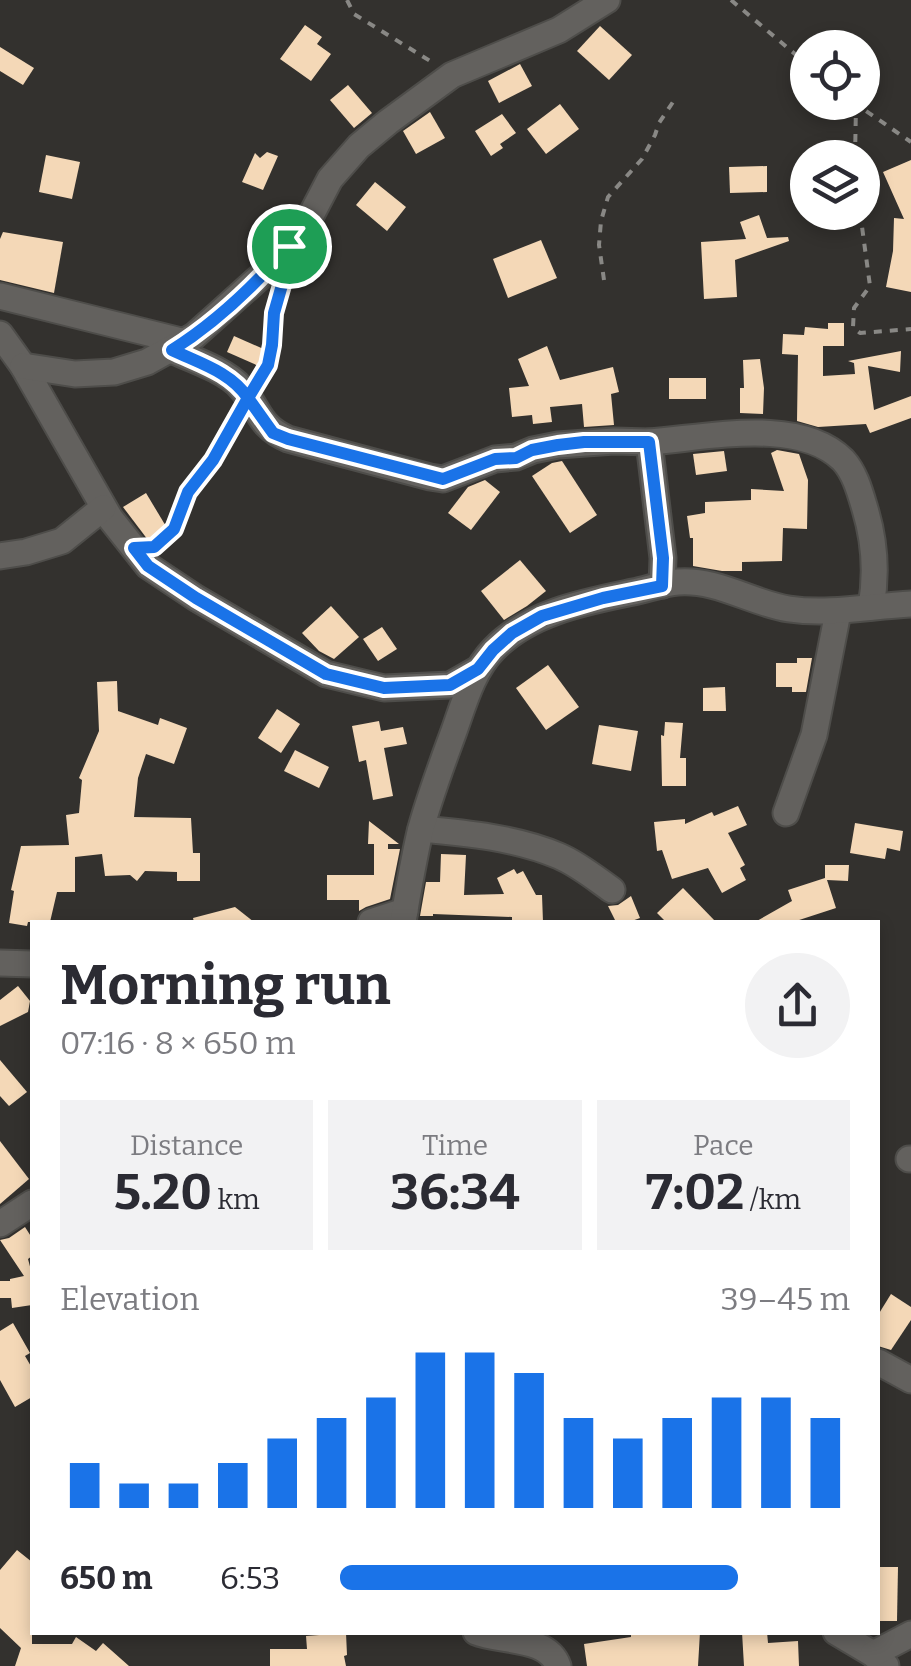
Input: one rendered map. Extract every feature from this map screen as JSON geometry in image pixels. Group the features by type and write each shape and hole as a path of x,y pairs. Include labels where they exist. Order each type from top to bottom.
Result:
{"street":[{"path":"23,366 92,375 147,362 178,346 208,326 272,266 307,223 330,179 359,146 452,74 558,30 607,0"},
{"path":"0,296 178,346 240,386 273,433 443,479 495,459 584,442 649,442 734,434 792,436 820,446 844,461 855,479 870,526 876,569 872,608"},
{"path":"0,334 23,366 104,508 148,566 326,674 384,688 450,685 478,669"},
{"path":"649,442 663,558 662,586"},
{"path":"0,556 62,541 104,508"},
{"path":"404,917 421,829 453,732 478,669 512,633 542,616 677,582 702,583 788,608 838,612 911,604"},
{"path":"786,814 814,735 838,612"},
{"path":"421,829 536,848 561,856 612,890"},
{"path":"0,962 30,964"},
{"path":"0,1224 30,1204"},
{"path":"880,1363 911,1380"},
{"path":"841,1635 880,1660 911,1634"},
{"path":"490,1635 549,1652 558,1666"}],"path":[{"path":"346,0 354,14 452,74"},
{"path":"731,0 790,51"},
{"path":"604,280 599,244 608,197 642,159 673,102"},
{"path":"879,120 911,142"},
{"path":"862,230 870,286 854,308 853,327 860,333 911,330"},
{"path":"134,548 154,547 174,529 188,492 213,460 268,365 274,313 282,285"}],"building":[{"path":"305,25 322,37 317,44 331,54 311,81 280,59"},
{"path":"600,26 632,55 609,80 577,51"},
{"path":"0,47 34,68 23,85 0,71"},
{"path":"520,64 532,86 499,103 488,81"},
{"path":"348,85 372,113 354,128 330,100"},
{"path":"560,104 579,129 546,154 527,129"},
{"path":"430,112 445,138 416,154 403,131"},
{"path":"502,114 516,133 491,156 475,131"},
{"path":"267,152 278,156 263,190 242,182 255,153 260,158"},
{"path":"46,155 80,162 72,199 39,192"},
{"path":"911,160 911,292 886,287 894,218 904,219 883,172"},
{"path":"767,166 767,192 730,193 729,167"},
{"path":"375,182 406,207 387,231 356,205"},
{"path":"759,215 767,238 788,237 789,241 735,260 737,297 704,299 701,242 746,239 740,222"},
{"path":"3,232 63,242 54,293 0,280"},
{"path":"541,240 557,278 508,298 493,259"},
{"path":"828,323 844,323 844,346 823,346 823,376 855,374 854,363 848,361 901,351 900,372 868,366 874,410 911,396 911,418 870,433 866,424 818,427 797,421 798,355 782,354 783,334 804,335 805,327 828,329"},
{"path":"234,336 268,351 261,367 227,352"},
{"path":"547,346 560,380 613,367 619,392 611,394 614,425 584,427 582,404 550,407 552,422 533,424 532,415 512,417 509,388 529,386 518,359"},
{"path":"760,359 763,414 740,413 743,360"},
{"path":"669,378 706,378 706,399 669,399"},
{"path":"777,450 799,454 808,480 807,529 783,528 782,561 742,562 742,571 693,566 693,538 687,516 705,513 705,502 751,500 751,489 784,491 771,453"},
{"path":"724,451 727,471 696,475 693,454"},
{"path":"562,461 597,515 570,533 532,476"},
{"path":"485,480 500,492 471,530 448,513 468,487"},
{"path":"146,493 167,528 148,540 123,507"},
{"path":"520,560 546,591 504,620 481,591"},
{"path":"331,606 359,637 334,659 319,651 302,633"},
{"path":"382,627 397,649 378,661 363,639"},
{"path":"797,658 812,658 806,692 776,687 776,663 797,663"},
{"path":"548,665 579,707 546,730 516,688"},
{"path":"117,681 118,711 158,725 160,718 187,728 174,764 146,754 138,778 134,817 191,818 193,853 200,853 200,881 177,881 177,872 145,871 137,881 130,875 105,876 102,854 75,857 75,892 57,892 50,920 30,920 27,926 9,923 14,891 11,890 21,846 69,845 66,815 79,813 79,778 99,731 97,682"},
{"path":"725,687 726,711 703,711 703,688"},
{"path":"277,709 300,724 281,753 258,738"},
{"path":"379,721 381,731 403,727 407,744 384,748 393,796 373,800 366,760 359,762 352,726"},
{"path":"665,722 683,723 680,758 686,758 686,786 662,786 661,735 664,736"},
{"path":"599,725 638,731 631,771 592,764"},
{"path":"295,750 329,767 319,788 284,771"},
{"path":"738,806 747,825 728,833 745,865 740,868 746,880 722,893 708,868 672,879 662,850 657,851 654,822 685,819 685,824"},
{"path":"369,821 399,844 388,844 388,849 400,849 390,899 359,911 359,900 327,900 327,875 374,875 374,844 368,844"},
{"path":"855,823 903,831 900,851 887,848 885,859 850,853"},
{"path":"441,854 466,855 464,895 504,894 497,878 514,869 517,874 523,871 536,895 542,895 543,920 420,916 426,882 440,882"},
{"path":"825,865 849,865 848,881 827,880 836,908 799,920 759,920 792,901 788,890 825,878"},
{"path":"683,888 714,920 664,920 657,913"},
{"path":"631,896 640,918 615,920 608,906 618,905"},
{"path":"235,907 251,920 194,920"},
{"path":"18,986 30,1001 28,1012 0,1026 0,1000"},
{"path":"0,1060 27,1092 9,1106 0,1096"},
{"path":"0,1141 29,1179 0,1204"},
{"path":"25,1227 30,1235 30,1305 12,1308 11,1298 0,1298 0,1281 24,1276 0,1240"},
{"path":"891,1294 911,1307 911,1320 891,1350 880,1347 880,1312"},
{"path":"13,1323 30,1353 25,1356 30,1365 30,1398 15,1407 0,1380 0,1331"},
{"path":"17,1550 30,1560 32,1644 72,1644 76,1637 96,1651 103,1643 129,1666 15,1666 21,1648 0,1628 0,1570"},
{"path":"880,1567 898,1567 897,1621 880,1621"},
{"path":"346,1635 346,1666 270,1666 270,1649 307,1649 306,1636"},
{"path":"700,1635 698,1666 587,1666 584,1644 631,1637"},
{"path":"742,1635 767,1635 768,1643 798,1641 799,1666 744,1666"}],"route":[{"path":"289,246 208,326 172,350 227,376 248,398 213,460 188,492 174,529 154,547 134,548 148,566 326,674 384,688 450,685 478,669 512,633 542,616 662,586 663,558 649,442 558,445 516,458 495,459 443,479 273,433 248,398 268,365 274,313 289,246"}]}
